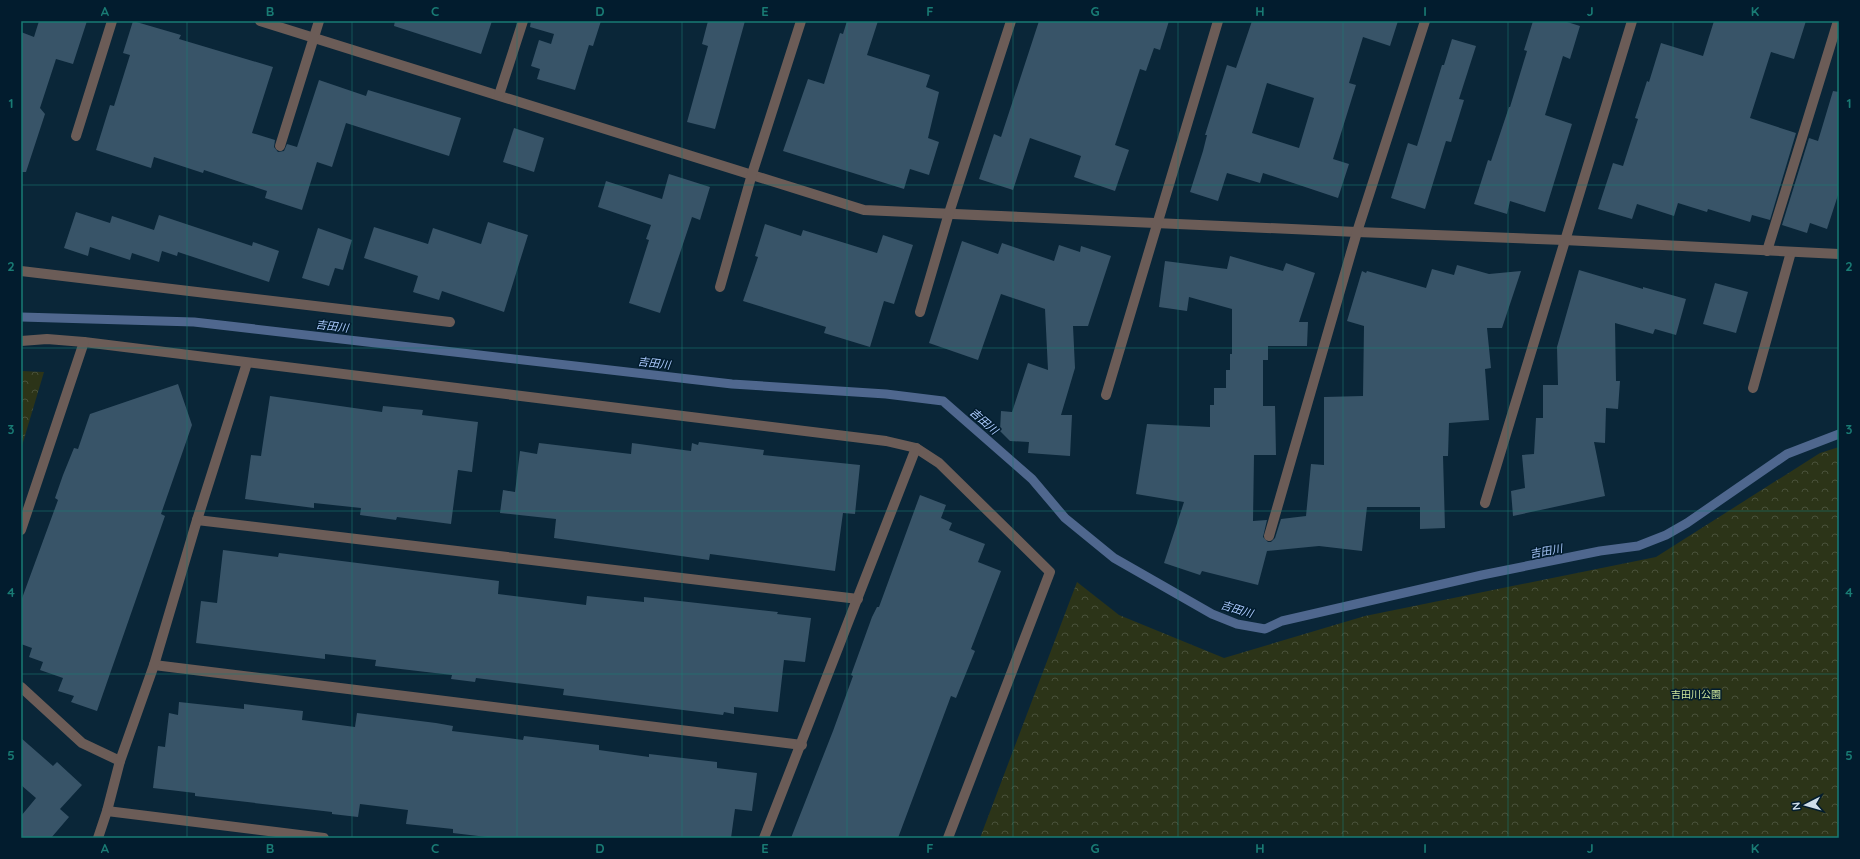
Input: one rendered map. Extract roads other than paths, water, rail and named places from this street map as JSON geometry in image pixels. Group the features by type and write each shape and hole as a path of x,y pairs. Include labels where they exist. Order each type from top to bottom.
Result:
{"street":[{"path":"76,136 112,21"},
{"path":"260,21 864,210 1564,240 1839,254"},
{"path":"280,146 319,21"},
{"path":"499,95 523,21"},
{"path":"720,287 752,174 801,21"},
{"path":"920,312 949,213 1010,21"},
{"path":"1106,395 1156,222 1218,21"},
{"path":"1269,536 1357,232 1425,21"},
{"path":"1485,503 1632,21"},
{"path":"1767,251 1838,21"},
{"path":"1753,388 1791,252"},
{"path":"21,271 450,322"},
{"path":"21,341 47,339 84,342 886,441 916,448 939,463 1050,572 948,838"},
{"path":"21,530 84,342"},
{"path":"98,838 107,811 120,761 154,665 197,520 248,363"},
{"path":"764,838 802,745 916,448"},
{"path":"197,520 858,599"},
{"path":"154,665 802,745"},
{"path":"21,687 82,743 120,761"},
{"path":"107,811 324,838"}],"waterway":[{"name":"吉田川","path":"21,317 194,322 732,384 886,394 943,401 1032,479 1065,518 1114,558 1212,614 1237,624 1265,629 1282,621 1482,575 1600,551 1638,546 1666,535 1687,523 1787,454 1839,434"}],"park label":[{"name":"吉田川公園","path":"1696,694"}]}
